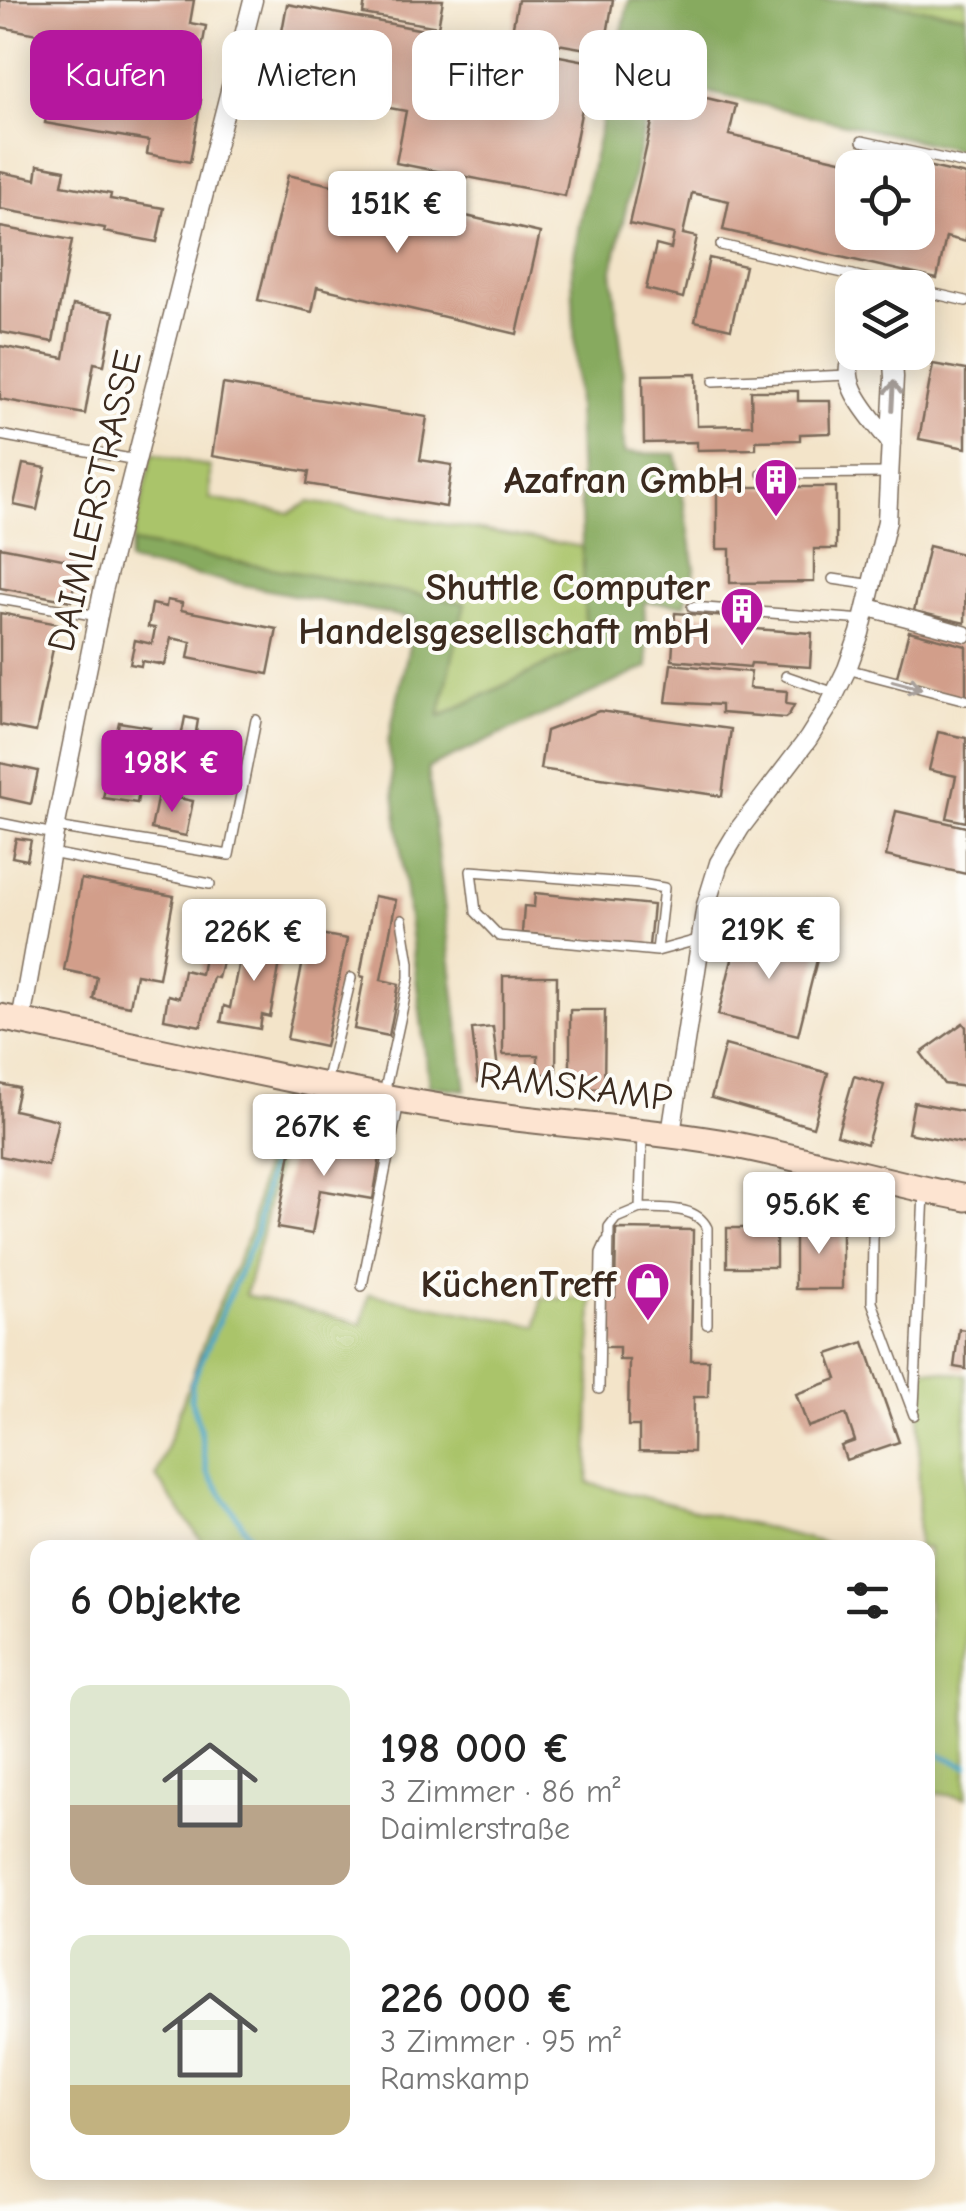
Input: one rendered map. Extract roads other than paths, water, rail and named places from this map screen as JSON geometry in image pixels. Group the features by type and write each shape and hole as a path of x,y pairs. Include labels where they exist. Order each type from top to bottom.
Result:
{"street":[{"name":"DAIMLERSTRASSE","path":"11,1019 54,838 98,616 253,0"},
{"path":"849,370 853,391 892,443"},
{"path":"671,1134 706,905 719,863 740,828 808,739 836,692 868,605 887,521 894,370"},
{"name":"RAMSKAMP","path":"11,1019 392,1098 510,1118 732,1144 966,1198"}],"lane":[{"path":"862,141 966,164"},
{"path":"721,245 835,271"},
{"path":"935,294 966,301"},
{"path":"714,381 848,375"},
{"path":"0,435 136,460"},
{"path":"762,474 891,472"},
{"path":"833,579 868,605"},
{"path":"0,598 98,616"},
{"path":"692,608 868,605 966,634"},
{"path":"847,669 966,700"},
{"path":"786,676 836,692"},
{"path":"54,838 228,855 256,720"},
{"path":"0,823 210,884"},
{"path":"657,951 664,888 471,871 476,912 498,936 657,951 701,938"},
{"path":"362,1286 409,978 402,920"},
{"path":"325,1086 351,978"},
{"path":"640,1208 642,1132"},
{"path":"874,1177 872,1302 914,1415 924,1190"},
{"path":"608,1292 612,1221 640,1208 696,1214 707,1228 707,1324"},
{"path":"599,1390 601,1254 609,1236"}],"waterway":[{"path":"253,1540 207,1472 191,1400 192,1383 256,1233 281,1107"},
{"path":"935,1752 966,1766"}],"place":[{"name":"Azafran GmbH","path":"776,518"},
{"name":"Shuttle Computer Handelsgesellschaft mbH","path":"742,647"},
{"name":"KüchenTreff","path":"648,1322"}]}
